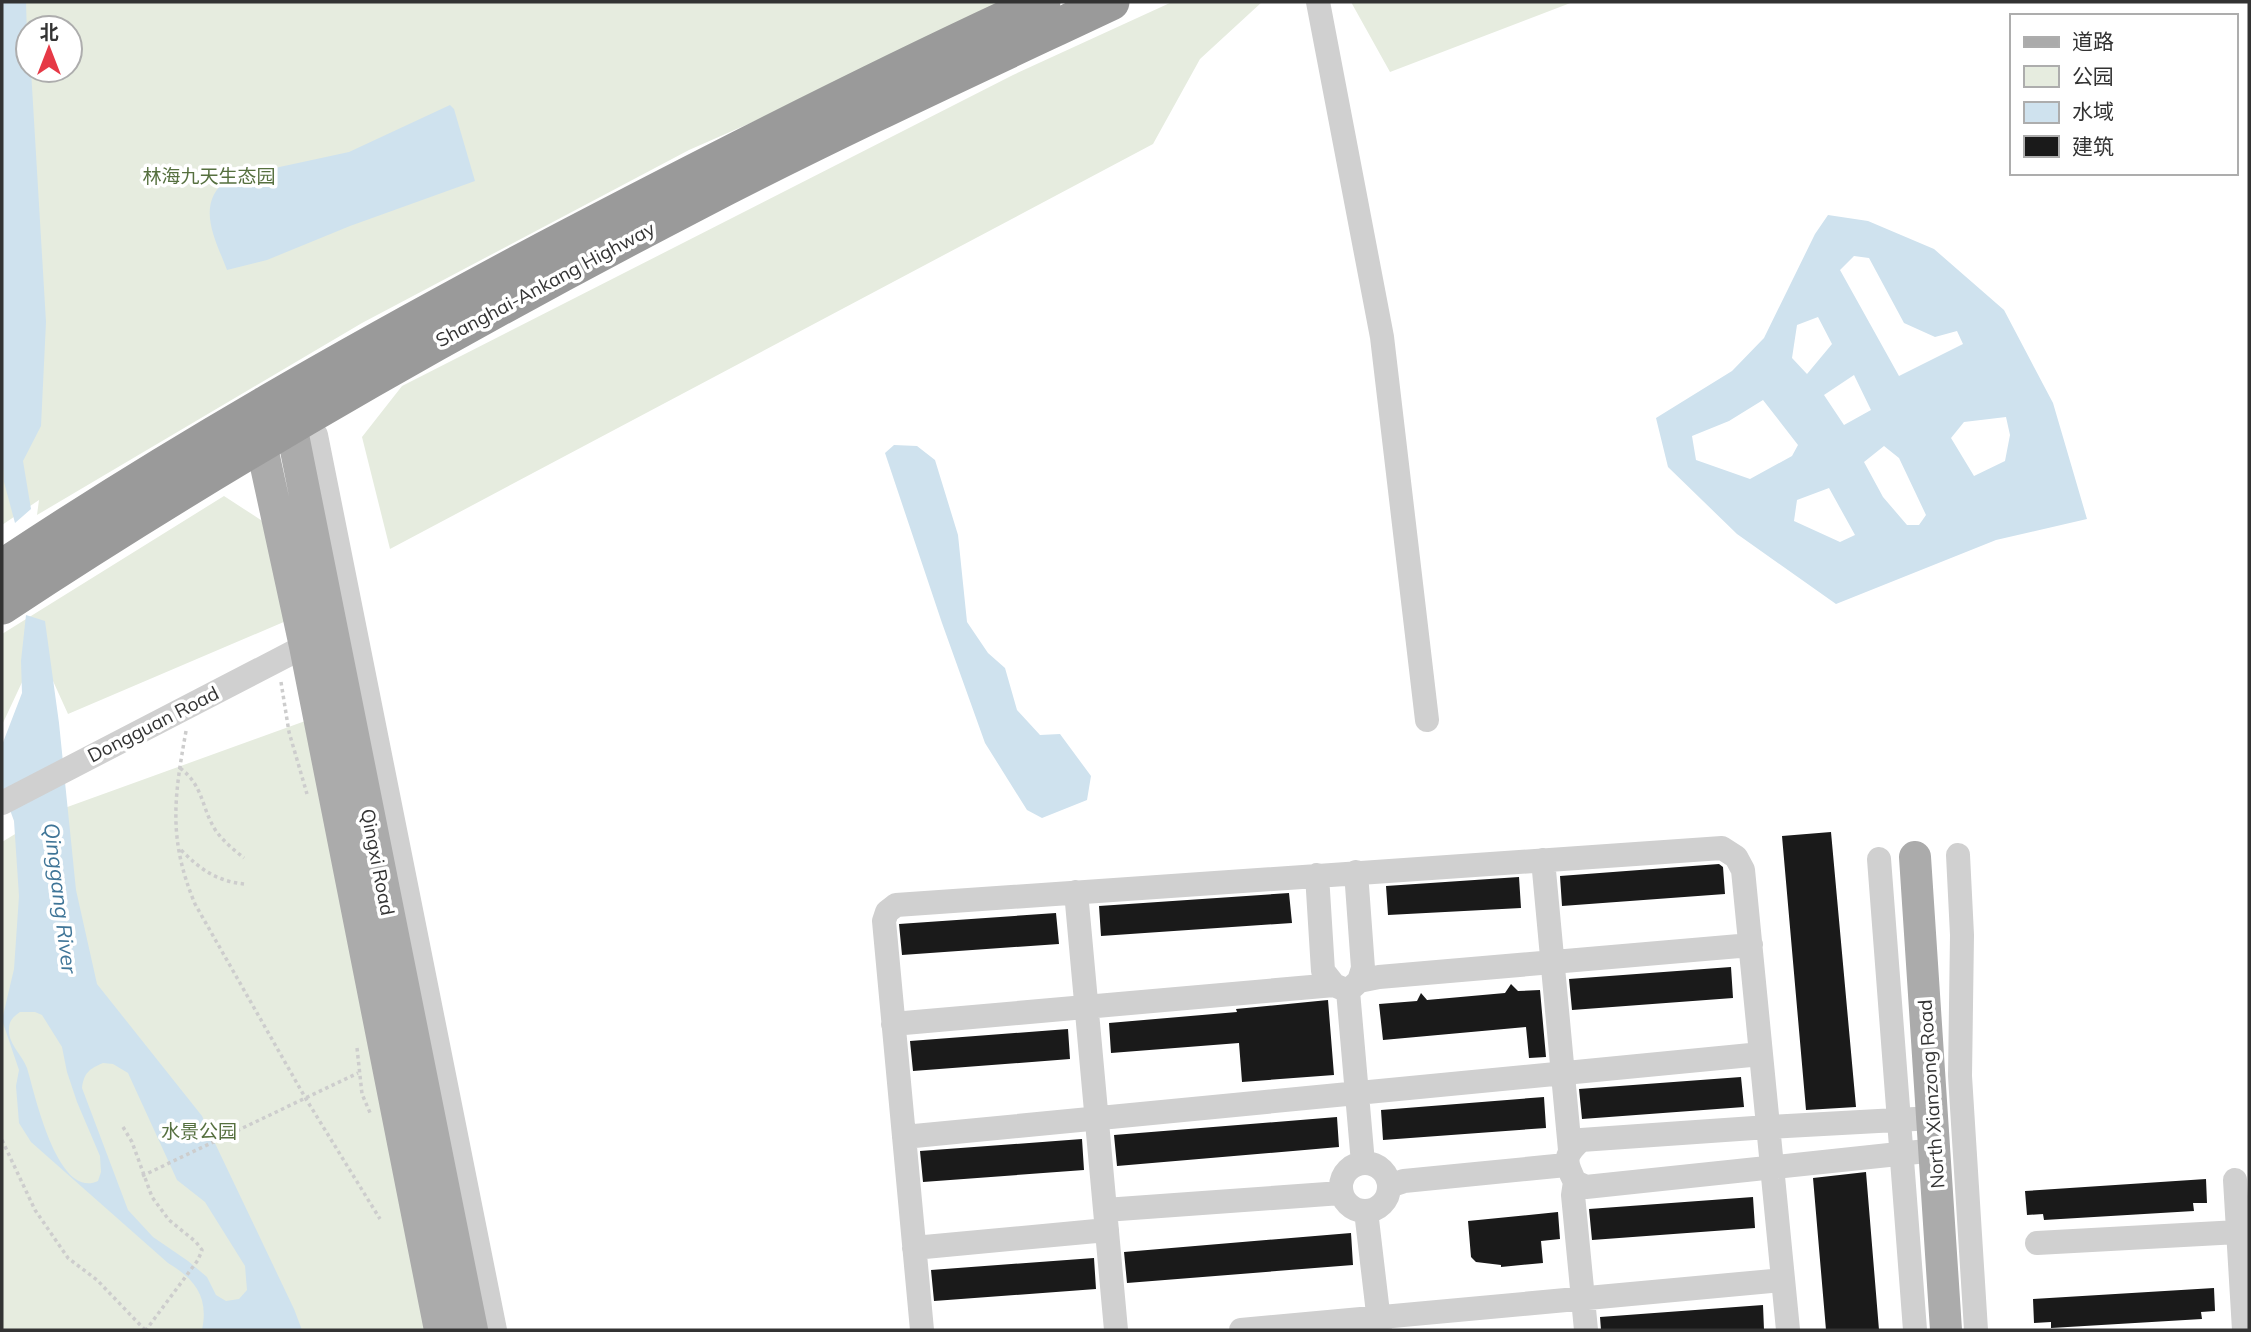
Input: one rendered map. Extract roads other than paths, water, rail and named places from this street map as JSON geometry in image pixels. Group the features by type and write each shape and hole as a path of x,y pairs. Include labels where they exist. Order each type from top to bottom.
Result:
{"highway":[{"name":"Shanghai-Ankang Highway","path":"2,606 281,422 426,313 687,175 904,66 1042,2"},
{"name":"Shanghai-Ankang Highway","path":"2,568 699,201 915,94 1111,2"}],"main road":[{"name":"Qingxi Road","path":"281,422 305,646 440,1330"},
{"name":"Qingxi Road","path":"281,422 472,1330"},
{"name":"North Xianzong Road","path":"1915,857 1946,1330"}],"street":[{"path":"1318,2 1382,337 1427,720"},
{"path":"281,422 495,1330"},
{"name":"Dongguan Road","path":"2,803 305,646"},
{"path":"922,1330 884,921 887,912 896,905 1721,848 1736,857 1744,870 1788,1330"},
{"path":"1958,855 1962,935 1960,1076 1976,1330"},
{"path":"1879,859 1915,1330"},
{"path":"1543,860 1586,1330"},
{"path":"1356,873 1363,968 1347,986 1363,1163"},
{"path":"1317,875 1323,971 1347,986"},
{"path":"1076,892 1116,1330"},
{"path":"893,1024 1347,986 1379,977 1751,945"},
{"path":"904,1136 1761,1054"},
{"path":"1570,1166 1581,1140 1933,1118"},
{"path":"1570,1166 1586,1187 1936,1150"},
{"path":"1363,1163 1371,1164 1383,1172 1389,1186 1380,1206 1366,1211 1350,1207 1341,1193 1340,1185 1348,1170 1363,1163"},
{"path":"1389,1186 1405,1181 1570,1166"},
{"path":"2235,1180 2244,1330"},
{"path":"914,1248 1106,1220 1341,1193"},
{"path":"1366,1211 1379,1324"},
{"path":"2037,1243 2238,1232"},
{"path":"1241,1330 1379,1324 1583,1299 1783,1280"}],"water":[{"path":"2,2 26,2 26,14 14,14 14,84 32,84 46,322 41,426 23,461 31,509 15,523 4,482"},
{"path":"450,105 454,109 475,181 350,226 267,260 227,270 213,233 210,210 212,198 229,178 349,152"},
{"path":"1828,215 1868,221 1934,249 2004,310 2053,403 2087,519 1996,540 1836,604 1737,534 1668,467 1656,418 1732,371 1764,338 1815,234","holes":["1854,256 1869,258 1904,323 1935,337 1957,331 1963,344 1899,376 1840,270","1818,317 1832,344 1807,374 1792,358 1797,325","1854,375 1871,410 1844,425 1824,395","1763,400 1798,445 1792,456 1750,479 1696,460 1692,436 1729,421","2006,417 2010,435 2005,461 1974,476 1951,438 1964,422","1884,446 1899,458 1926,515 1919,525 1907,525 1883,497 1864,462","1829,488 1855,535 1840,542 1794,521 1797,500"]},
{"path":"894,445 917,446 935,460 958,535 967,622 988,653 1005,668 1017,710 1040,735 1060,734 1091,776 1087,800 1042,818 1027,810 985,743 885,453"},
{"name":"Qinggang River","path":"26,615 45,621 59,723 76,890 97,984 202,1116 302,1330 202,1330 204,1318 201,1299 198,1290 186,1276 31,1142 19,1123 16,1086 19,1070 2,1020 14,969 19,896 14,821 2,788 2,745 22,693 21,661","holes":["20,1012 42,1015 62,1047 77,1102 100,1156 101,1172 98,1181 84,1183 71,1175 50,1141 27,1068 9,1034 11,1021","103,1063 113,1064 128,1073 177,1180 205,1202 245,1266 247,1290 239,1299 226,1301 216,1295 207,1277 153,1237 128,1210 82,1088 88,1072"]}],"park label":[{"name":"林海九天生态园","path":"209,176"},
{"name":"水景公园","path":"199,1131"}]}
